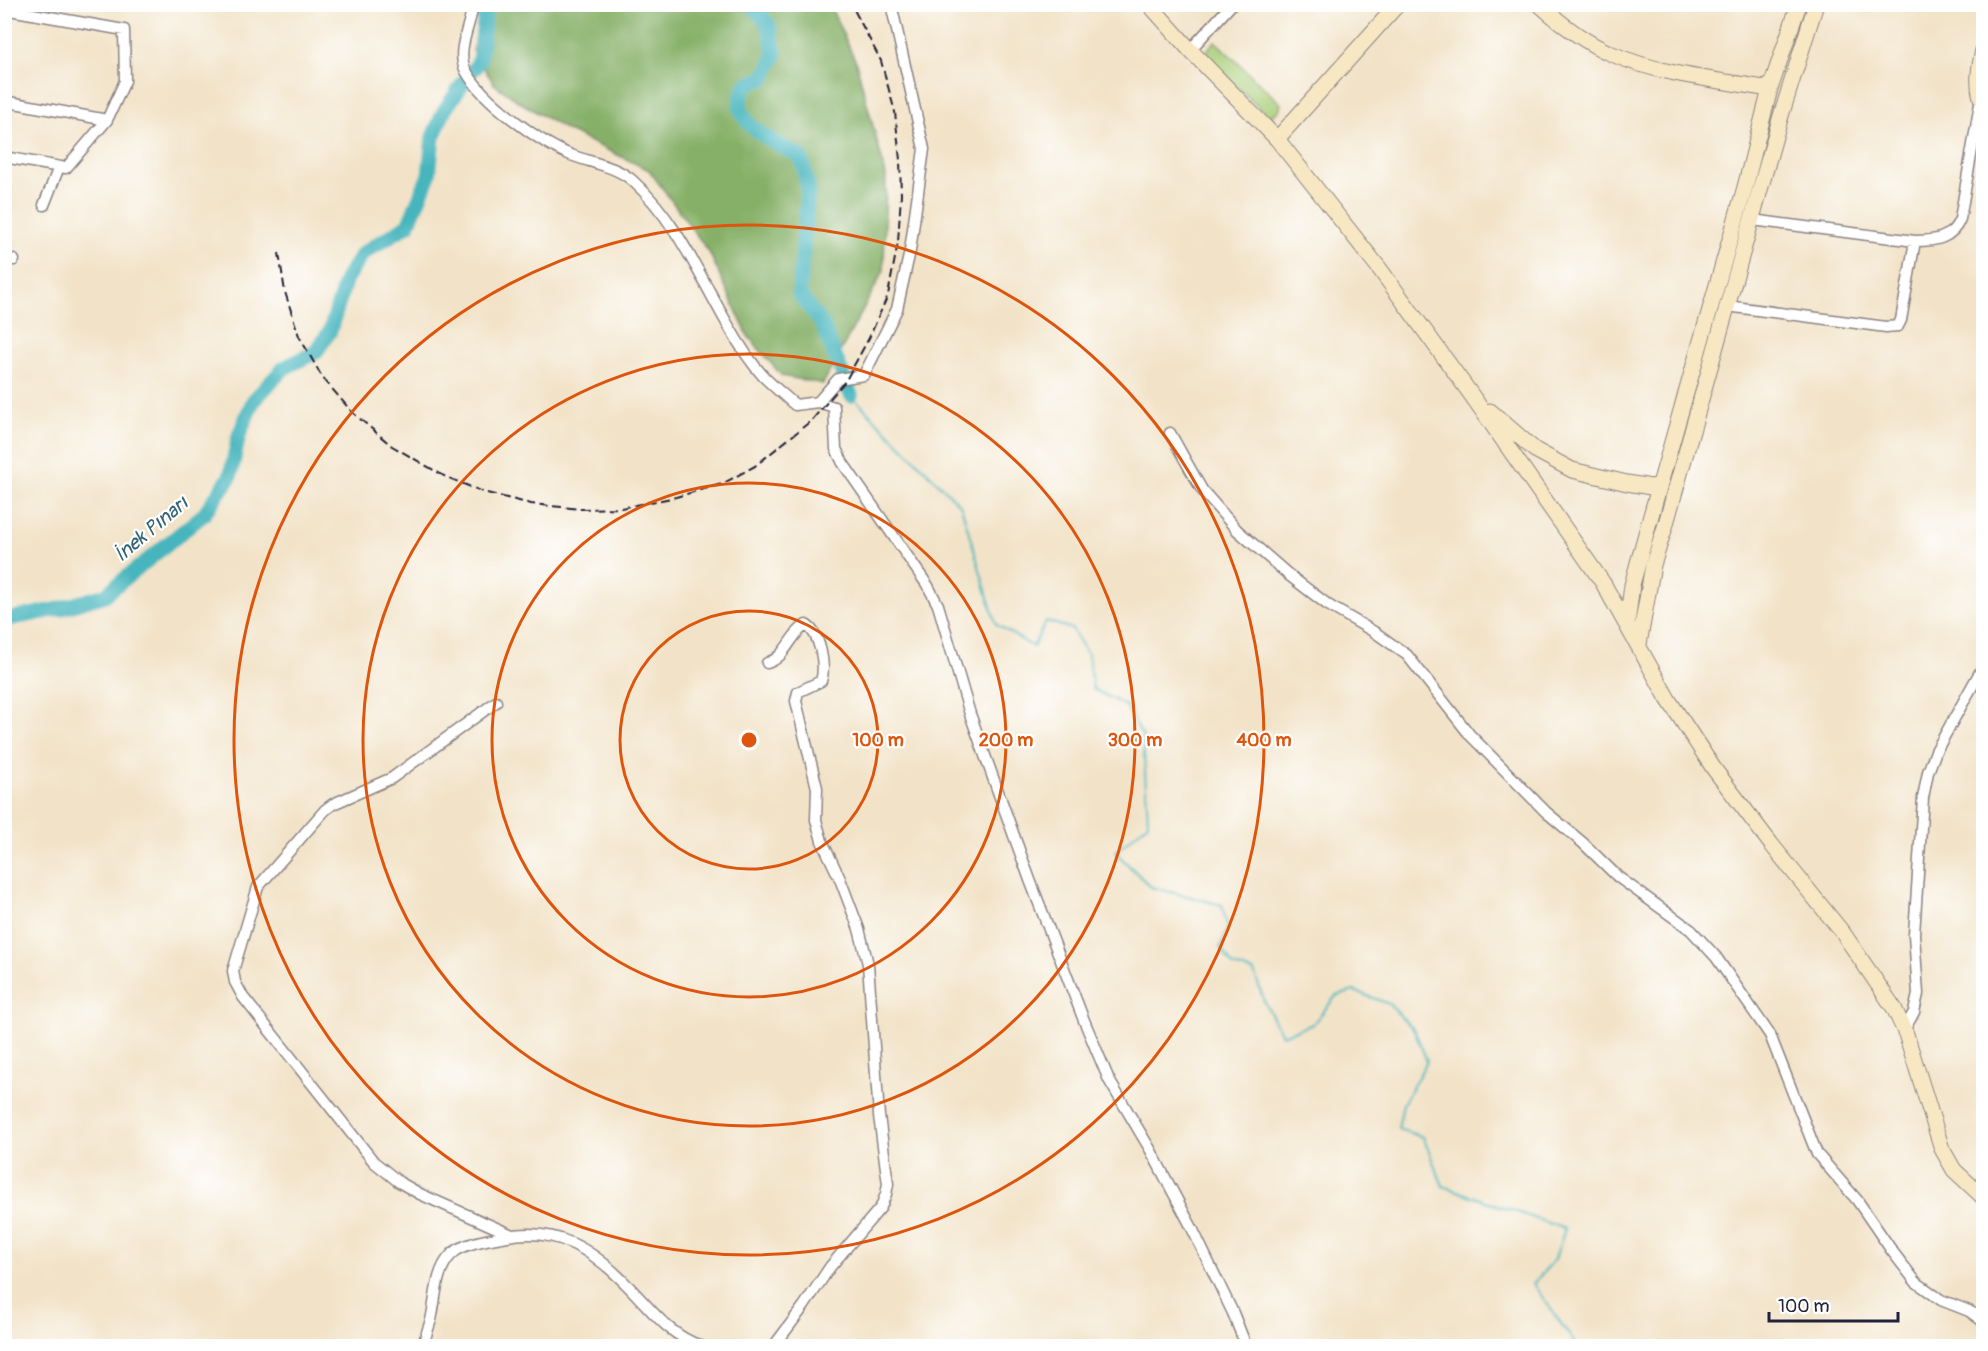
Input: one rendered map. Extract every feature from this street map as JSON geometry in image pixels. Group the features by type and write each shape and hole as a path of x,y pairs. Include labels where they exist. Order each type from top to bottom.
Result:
{"main road":[{"path":"1149,4 1190,50 1277,139 1379,268 1603,583 1668,699 1714,769 1843,933 1894,1008 1904,1030 1942,1149 1954,1170 1983,1198"},
{"path":"1277,139 1398,4"},
{"path":"1539,4 1570,30 1612,54 1674,72 1770,89"},
{"path":"1628,624 1632,585 1745,188 1770,89 1799,4"},
{"path":"1639,645 1653,565 1780,119 1816,4"},
{"path":"1982,98 1978,77 1983,46"},
{"path":"1470,393 1535,450 1572,470 1627,483 1651,487 1660,485"}],"street":[{"path":"473,4 461,57 473,81 512,121 568,154 614,169 631,179 654,201 695,262 729,326 763,376 795,405 818,402 834,407 836,449 843,463 928,586 938,605 970,714 1030,880 1109,1080 1150,1149 1191,1226 1233,1313 1246,1347"},
{"path":"818,402 838,379 864,375 897,309 910,251 924,149 891,4"},
{"path":"1190,50 1232,4"},
{"path":"4,9 124,30 125,81 107,120 66,168 4,157"},
{"path":"1752,220 1915,241 1931,241 1950,235 1960,219 1982,98"},
{"path":"4,101 107,120"},
{"path":"44,205 58,167"},
{"path":"1727,306 1886,327 1898,326 1915,241"},
{"path":"1170,433 1202,490 1237,530 1328,605 1376,633 1407,655 1470,735 1546,812 1618,877 1691,930 1710,950 1770,1035 1816,1155 1857,1200 1916,1282 1941,1300 1969,1311 1983,1322"},
{"path":"767,663 776,660 800,629 806,625 812,628 819,647 823,674 821,681 798,692 796,701 817,788 816,820 822,841 855,919 868,964 879,1116 888,1184 881,1207 830,1267 774,1347"},
{"path":"1904,1030 1914,1012 1918,994 1914,934 1923,798 1928,772 1936,751 1983,665"},
{"path":"496,702 392,778 333,804 325,810 258,887 233,971 235,982 243,997 374,1162 399,1182 420,1194 512,1235"},
{"path":"423,1347 441,1269 451,1254 479,1241 523,1233 556,1236 596,1256 628,1286 663,1325 701,1347"}],"green space":[{"path":"484,5 823,5 831,8 856,62 886,175 884,270 823,384 782,376 748,336 709,252 649,170 568,131 518,101 494,84 473,50"},
{"path":"1215,41 1281,104 1279,110 1270,117 1268,116 1203,55"}],"waterway":[{"name":"İnek Pınarı","path":"474,69 480,60 486,4"},
{"path":"752,4 769,25 775,55 764,78 746,85 740,101 742,112 746,120 763,135 801,157 808,187 799,294 822,324 851,395"},
{"name":"İnek Pınarı","path":"4,620 59,609 105,595 203,515 230,477 239,435 253,401 284,368 316,352 330,331 346,279 363,253 408,225 429,175 433,137 444,111 464,82"},
{"path":"851,395 961,506 996,624 1033,647 1046,621 1072,629 1088,655 1093,689 1126,706 1143,737 1148,823 1115,852 1151,887 1222,905 1228,929 1220,947 1233,966 1254,972 1264,1001 1282,1035 1313,1024 1336,996 1354,991 1389,1004 1414,1030 1427,1061 1403,1104 1398,1129 1423,1137 1443,1186 1565,1229 1555,1259 1533,1284 1577,1346"}],"railway":[{"path":"279,253 285,292 299,336 322,377 352,412 392,446 444,476 483,492 531,504 581,509 621,508 676,497 722,484 755,466 812,420 846,380 869,338 888,295 898,242 901,195 895,112 881,61 851,4"}]}
